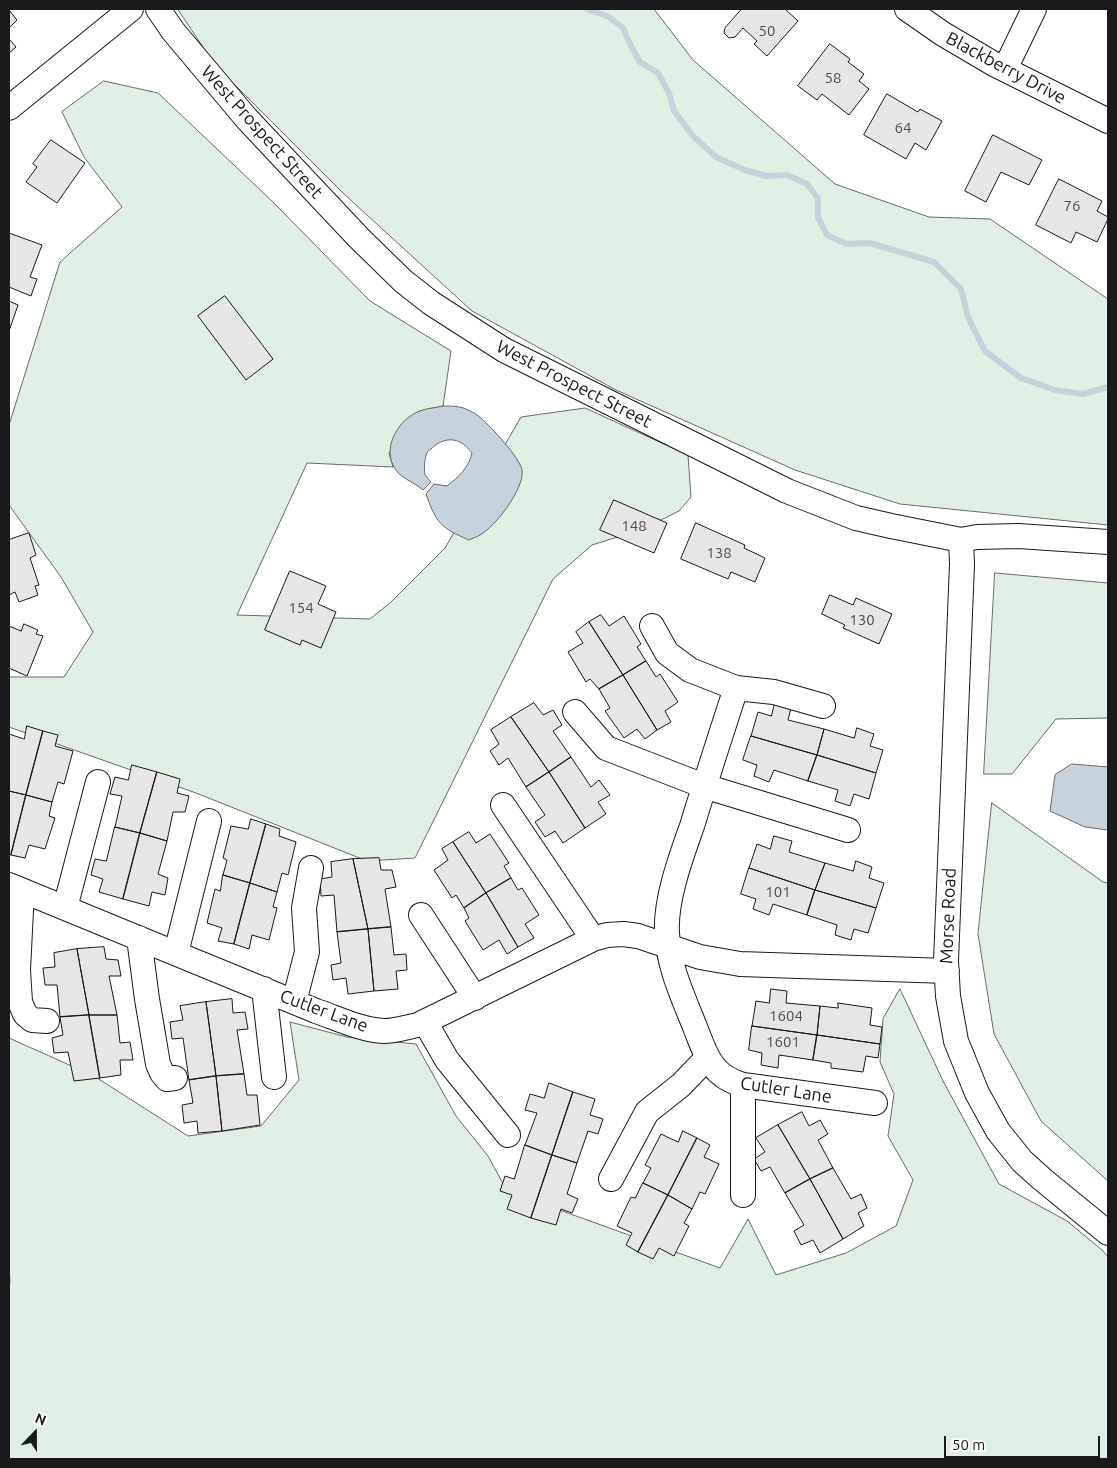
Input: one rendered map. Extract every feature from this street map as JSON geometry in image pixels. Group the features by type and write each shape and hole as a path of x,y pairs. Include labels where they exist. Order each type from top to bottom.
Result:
{"street":[{"path":"9,108 131,9"},
{"name":"West Prospect Street","path":"158,9 173,31 247,119 358,237 403,281 431,303 504,350 787,491 856,518 961,540 977,537 1018,536 1108,542"},
{"name":"Blackberry Drive","path":"907,9 943,34 1005,69 1108,122"},
{"path":"1005,69 1034,9"},
{"name":"Morse Road","path":"961,540 962,564 946,971 948,996 956,1041 977,1093 998,1131 1022,1161 1108,1233"},
{"path":"652,626 667,653 690,670 736,688 774,692 823,706"},
{"name":"Cutler Lane","path":"736,688 676,874 667,919 668,946 680,989 707,1058 715,1070 723,1077 743,1085 875,1103"},
{"path":"575,712 606,748 704,786 848,830"},
{"path":"64,908 98,782"},
{"path":"503,805 593,939"},
{"path":"176,954 209,821"},
{"path":"294,1002 307,952 304,908 311,868"},
{"path":"15,888 20,1002 25,1014 32,1020 47,1021"},
{"name":"Cutler Lane","path":"15,888 294,1002 365,1028 384,1031 402,1029 425,1022 593,939 623,934 638,936 700,957 740,964 946,971"},
{"path":"421,915 475,998"},
{"path":"139,938 158,1064 162,1074 168,1079 175,1078"},
{"path":"264,989 274,1076"},
{"path":"425,1022 447,1060 508,1135"},
{"path":"610,1179 647,1112 681,1085 707,1058"},
{"path":"743,1085 743,1195"}],"green space":[{"path":"178,9 654,9 693,60 835,184 929,217 990,219 1108,299 1108,525 900,504 795,470 616,390 472,311 344,194 215,65"},
{"path":"104,81 158,93 274,203 370,301 451,351 443,406 419,411 389,453 393,467 307,463 237,615 370,619 391,602 445,548 521,417 585,408 688,455 691,497 679,511 643,529 592,545 553,579 415,858 367,861 196,793 9,727 9,677 64,677 93,632 61,577 9,505 9,425 60,262 122,207 84,157 62,112"},
{"path":"995,573 1108,583 1108,718 1056,719 1012,774 984,774"},
{"path":"992,803 1103,882 1108,883 1108,1181 1041,1121 994,1034 978,934"},
{"path":"900,989 943,1081 999,1184 1067,1221 1108,1257 1108,1459 9,1459 9,1038 94,1076 188,1136 261,1126 299,1080 290,1022 347,1037 416,1044 456,1116 488,1156 507,1191 720,1268 748,1219 776,1275 846,1253 896,1226 913,1180 888,1136 894,1094 880,1062 883,1019"}],"shaded area":[{"path":"443,406 463,408 480,418 511,451 522,470 519,487 501,516 486,531 469,540 452,532 441,523 433,512 426,494 434,484 447,486 459,475 471,458 472,453 468,448 459,442 449,440 439,443 428,451 424,466 425,475 431,482 423,490 398,473 390,457 390,449 395,433 406,420 423,410"},
{"path":"1072,764 1108,767 1108,830 1085,827 1050,811 1055,775"}],"building":[{"path":"742,9 785,9 798,21 767,56 754,44 757,41 743,28 735,37 729,38 724,33 725,28"},
{"path":"9,10 17,20 9,28"},
{"path":"9,39 16,47 9,53"},
{"path":"830,44 850,59 848,62 864,74 859,81 869,89 849,115 822,94 817,100 798,86"},
{"path":"887,94 918,112 920,109 942,121 926,150 915,143 906,159 864,135"},
{"path":"993,135 1042,160 1029,185 1001,172 986,202 965,191"},
{"path":"51,140 85,163 57,203 26,182 37,167 33,164"},
{"path":"1059,179 1102,201 1097,211 1108,217 1108,219 1097,242 1076,232 1071,243 1036,225"},
{"path":"9,233 42,245 30,277 37,279 31,296 9,287"},
{"path":"225,296 273,359 246,380 198,316"},
{"path":"9,301 18,305 9,331"},
{"path":"614,500 667,523 654,553 600,530"},
{"path":"696,523 745,545 744,548 765,558 755,582 731,572 728,579 681,559"},
{"path":"29,533 36,555 30,558 39,585 35,586 38,595 19,602 15,592 9,595 9,540"},
{"path":"290,571 326,586 318,604 336,612 321,648 302,640 300,645 265,630"},
{"path":"830,595 853,605 856,598 892,614 879,644 843,628 845,625 822,614"},
{"path":"601,615 609,626 624,616 641,644 637,647 646,661 623,675 589,622"},
{"path":"589,622 623,675 599,689 590,679 586,682 568,652 583,643 576,632"},
{"path":"24,624 38,630 36,634 43,636 27,676 9,668 9,626 21,631"},
{"path":"646,661 656,677 660,674 678,702 665,711 671,722 657,730 623,675"},
{"path":"623,675 657,730 645,739 637,729 624,738 605,711 610,708 599,689"},
{"path":"534,703 543,715 553,710 562,725 553,731 571,757 549,772 511,717"},
{"path":"775,703 791,708 788,720 824,729 817,755 751,736 758,712 771,716"},
{"path":"511,717 549,772 526,787 508,758 499,765 490,751 499,744 491,730"},
{"path":"27,726 43,731 26,795 9,791 9,734 24,739"},
{"path":"857,728 874,734 870,746 883,750 876,773 817,755 824,729 854,738"},
{"path":"43,731 58,735 55,746 73,751 64,784 58,782 52,802 26,795"},
{"path":"751,736 817,755 808,781 774,770 769,782 754,776 757,765 743,760"},
{"path":"817,755 876,773 869,799 854,794 850,806 835,801 838,790 808,781"},
{"path":"571,757 591,787 599,780 610,795 598,802 606,814 585,828 549,772"},
{"path":"132,765 157,772 140,833 115,827 122,796 110,794 115,777 128,780"},
{"path":"157,772 180,779 177,793 189,796 185,812 173,812 167,841 140,833"},
{"path":"549,772 585,828 563,843 555,831 545,837 535,822 545,815 526,787"},
{"path":"9,791 26,795 11,855 9,854"},
{"path":"26,795 52,802 49,816 55,818 45,849 29,845 25,858 11,855"},
{"path":"251,819 266,824 250,883 223,875 227,860 223,858 231,826 248,829"},
{"path":"266,824 280,829 279,836 296,842 288,875 282,873 277,892 250,883"},
{"path":"115,827 140,833 123,899 99,892 103,879 91,875 95,859 106,861"},
{"path":"469,832 476,843 490,834 509,863 504,866 511,878 486,893 453,842"},
{"path":"140,833 167,841 158,874 168,878 165,895 152,892 149,906 123,899"},
{"path":"774,836 792,841 789,852 825,863 815,890 749,868 757,844 770,849"},
{"path":"453,842 486,893 464,908 456,895 452,898 434,870 448,860 442,849"},
{"path":"379,858 381,870 392,870 396,887 385,889 391,927 368,929 353,859"},
{"path":"353,859 368,929 337,932 334,895 321,896 320,879 332,877 331,862"},
{"path":"856,861 872,867 869,878 884,883 876,908 815,890 825,863 853,871"},
{"path":"749,868 815,890 807,915 773,904 769,915 753,909 756,899 741,894"},
{"path":"223,875 250,883 234,944 218,941 222,928 207,923 215,889 220,891"},
{"path":"511,878 518,890 522,888 539,915 525,924 534,938 518,947 486,893"},
{"path":"250,883 277,892 273,907 277,908 269,940 252,935 249,949 234,944"},
{"path":"815,890 876,908 868,933 854,929 851,940 835,935 837,925 807,915"},
{"path":"486,893 518,947 507,954 499,940 483,950 465,921 469,918 464,908"},
{"path":"391,927 394,955 406,954 407,970 396,971 398,989 374,991 368,929"},
{"path":"368,929 374,991 348,994 346,978 333,980 331,965 341,963 337,932"},
{"path":"104,947 106,959 118,960 121,976 109,976 117,1015 89,1015 77,949"},
{"path":"77,949 89,1015 60,1017 57,985 45,985 43,968 55,967 54,953"},
{"path":"771,989 787,991 786,1003 820,1006 817,1035 752,1026 756,1001 769,1003"},
{"path":"232,999 233,1013 245,1012 248,1029 237,1030 244,1074 216,1076 206,1002"},
{"path":"206,1002 216,1076 189,1080 183,1038 172,1039 170,1022 183,1020 180,1006"},
{"path":"838,1003 872,1008 870,1025 882,1027 880,1044 817,1035 820,1006 838,1008"},
{"path":"89,1015 100,1078 74,1081 68,1052 54,1053 52,1038 63,1035 60,1017"},
{"path":"89,1015 117,1015 120,1043 130,1042 133,1060 120,1060 121,1075 100,1078"},
{"path":"752,1026 817,1035 813,1060 779,1055 778,1068 761,1065 762,1053 749,1050"},
{"path":"817,1035 880,1044 878,1058 866,1056 863,1072 831,1068 831,1063 813,1060"},
{"path":"244,1074 247,1095 257,1095 260,1125 222,1131 216,1076"},
{"path":"216,1076 222,1131 198,1133 197,1121 184,1123 182,1105 193,1103 189,1080"},
{"path":"549,1083 573,1092 552,1155 525,1145 537,1113 525,1110 530,1094 544,1098"},
{"path":"573,1092 595,1099 590,1115 603,1119 598,1134 588,1131 577,1163 552,1155"},
{"path":"802,1112 809,1126 820,1120 828,1134 818,1140 833,1168 810,1179 778,1125"},
{"path":"778,1125 810,1179 785,1193 770,1167 761,1171 754,1159 765,1152 756,1138"},
{"path":"683,1131 697,1138 668,1195 643,1183 651,1168 645,1165 661,1134 678,1142"},
{"path":"697,1138 710,1145 704,1157 719,1164 705,1194 700,1192 692,1209 668,1195"},
{"path":"525,1145 552,1155 531,1218 507,1209 512,1195 500,1191 505,1176 514,1179"},
{"path":"552,1155 577,1163 567,1194 578,1199 572,1213 561,1209 556,1225 531,1218"},
{"path":"833,1168 851,1199 861,1194 867,1208 858,1213 864,1226 843,1239 810,1179"},
{"path":"810,1179 843,1239 820,1253 813,1240 801,1245 794,1231 804,1225 785,1193"},
{"path":"643,1183 668,1195 638,1252 626,1245 632,1233 617,1226 631,1197 635,1198"},
{"path":"668,1195 692,1209 684,1223 689,1226 674,1256 659,1248 653,1259 638,1252"}],"waterway":[{"path":"587,9 609,17 623,28 640,62 658,73 669,93 674,111 693,136 716,157 745,170 766,176 787,175 807,184 818,198 818,217 827,235 847,244 870,243 934,262 961,289 968,317 985,351 1021,378 1055,390 1083,394 1108,387"}]}
